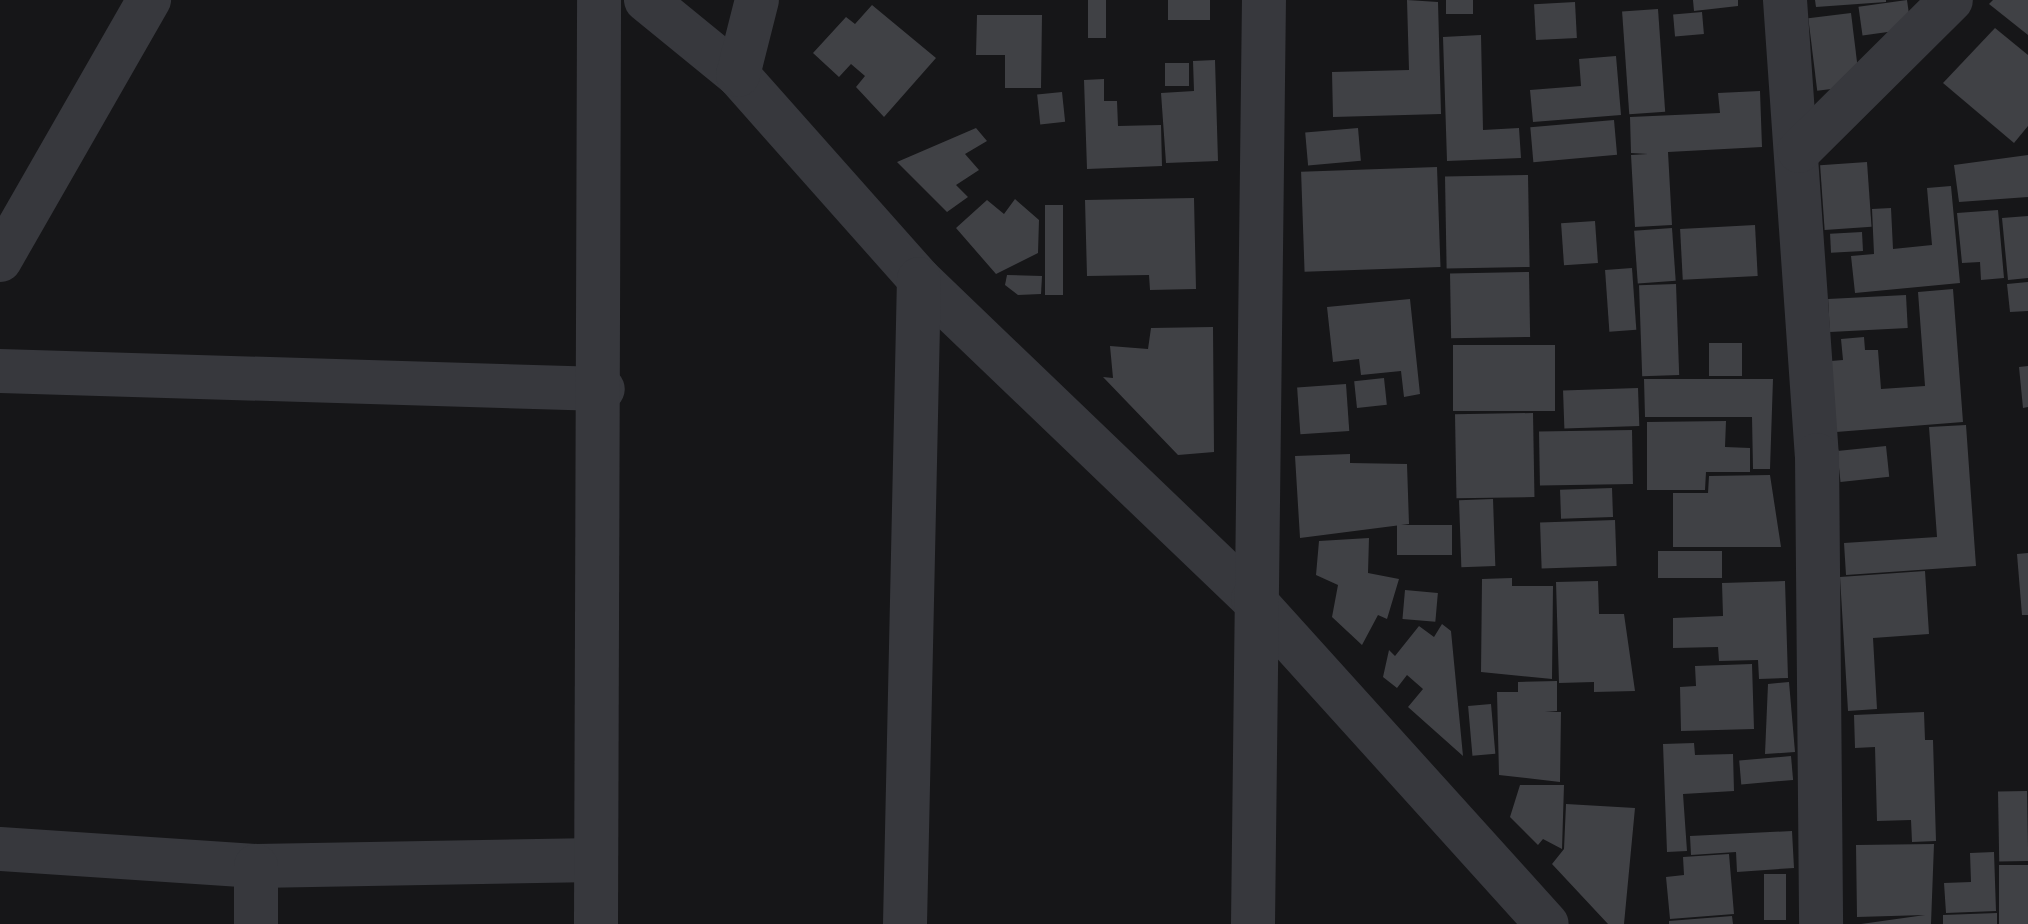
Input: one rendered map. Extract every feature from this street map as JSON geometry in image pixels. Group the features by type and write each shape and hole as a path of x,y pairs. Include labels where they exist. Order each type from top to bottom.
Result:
{"street":[{"path":"4,235 149,0"},
{"path":"596,924 603,389 599,0"},
{"path":"646,0 738,75 919,279 1253,599 1547,924"},
{"path":"738,75 757,0"},
{"path":"1253,924 1253,599 1264,0"},
{"path":"1785,0 1799,151 1817,455 1821,924"},
{"path":"1799,151 1951,0"},
{"path":"905,924 919,279"},
{"path":"0,371 603,389"},
{"path":"0,849 256,866 596,860"},
{"path":"256,866 256,924"}],"building":[{"path":"1088,0 1106,0 1106,38 1088,38"},
{"path":"1168,0 1210,0 1210,20 1168,20"},
{"path":"1407,0 1438,2 1441,114 1333,117 1332,72 1409,70"},
{"path":"1446,0 1473,0 1473,14 1446,14"},
{"path":"1693,0 1738,0 1738,6 1694,11"},
{"path":"1815,0 1886,0 1886,2 1816,7"},
{"path":"1907,0 1911,29 1863,36 1858,7"},
{"path":"1993,0 2028,0 2028,35 1989,4"},
{"path":"1575,2 1577,38 1536,40 1534,4"},
{"path":"872,5 936,58 884,117 856,87 865,76 851,64 839,77 813,53 846,17 855,24"},
{"path":"1658,9 1665,112 1629,114 1622,12"},
{"path":"1702,12 1704,34 1675,36 1673,15"},
{"path":"1851,13 1860,85 1817,91 1808,18"},
{"path":"977,15 1042,15 1041,88 1005,88 1005,55 976,55"},
{"path":"1995,28 2028,55 2028,126 2014,143 1943,83"},
{"path":"1481,35 1483,130 1519,128 1521,158 1447,161 1443,37"},
{"path":"1616,56 1621,115 1533,122 1530,90 1581,86 1579,59"},
{"path":"1215,60 1218,161 1166,163 1161,93 1194,91 1193,61"},
{"path":"1165,63 1189,63 1189,86 1165,86"},
{"path":"1104,79 1104,101 1117,101 1118,126 1161,125 1162,166 1087,169 1084,80"},
{"path":"1760,91 1762,147 1668,152 1672,225 1635,227 1631,155 1648,154 1631,153 1630,117 1720,113 1718,93"},
{"path":"1062,92 1065,122 1040,124 1037,95"},
{"path":"1614,120 1617,155 1533,162 1530,127"},
{"path":"976,128 987,141 965,154 979,170 956,185 968,197 947,212 897,162"},
{"path":"1358,128 1361,161 1308,165 1305,133"},
{"path":"2028,155 2028,197 1959,202 1954,165"},
{"path":"1867,162 1872,227 1825,230 1820,165"},
{"path":"1437,167 1440,267 1305,272 1301,172"},
{"path":"1528,175 1530,267 1447,268 1445,176"},
{"path":"1951,186 1960,283 1855,293 1851,256 1874,254 1872,209 1891,208 1893,249 1932,245 1927,188"},
{"path":"1194,198 1196,289 1150,290 1149,275 1087,276 1085,200"},
{"path":"1015,199 1039,220 1038,253 996,274 956,228 987,200 1004,214"},
{"path":"1045,205 1063,205 1063,295 1045,295"},
{"path":"1998,210 2004,278 1981,280 1980,262 1962,263 1957,213"},
{"path":"2028,216 2028,278 2008,280 2002,218"},
{"path":"1595,221 1598,263 1564,265 1561,223"},
{"path":"1755,225 1758,276 1683,280 1680,229"},
{"path":"1672,228 1676,281 1638,284 1634,231"},
{"path":"1862,232 1863,251 1831,253 1830,234"},
{"path":"1632,268 1636,330 1609,332 1605,270"},
{"path":"1529,272 1530,337 1451,338 1450,273"},
{"path":"1007,275 1042,276 1041,294 1018,295 1005,285"},
{"path":"2028,282 2028,311 2010,312 2007,284"},
{"path":"1676,284 1679,375 1642,376 1639,285"},
{"path":"1953,289 1963,422 1836,432 1831,361 1843,360 1841,339 1864,337 1865,350 1878,350 1881,389 1925,386 1918,292"},
{"path":"1906,295 1908,328 1830,332 1828,299"},
{"path":"1410,299 1420,394 1404,397 1401,371 1361,375 1359,359 1333,362 1327,307"},
{"path":"1213,327 1214,452 1178,455 1103,377 1113,378 1110,346 1148,349 1151,328"},
{"path":"1709,343 1742,343 1742,376 1709,376"},
{"path":"1453,345 1555,345 1555,411 1453,411"},
{"path":"2028,366 2028,407 2023,408 2019,367"},
{"path":"1384,378 1387,405 1357,408 1354,381"},
{"path":"1644,379 1773,379 1770,469 1753,469 1752,417 1645,417"},
{"path":"1346,384 1349,431 1300,434 1297,387"},
{"path":"1638,388 1639,426 1564,429 1563,391"},
{"path":"1533,413 1534,497 1456,498 1455,414"},
{"path":"1726,421 1725,447 1750,448 1750,472 1706,472 1705,490 1647,490 1647,422"},
{"path":"1966,425 1976,566 1846,575 1844,543 1937,537 1929,427"},
{"path":"1632,430 1633,484 1540,486 1539,432"},
{"path":"1886,446 1889,477 1841,482 1837,451"},
{"path":"1350,454 1350,463 1407,464 1409,524 1300,538 1295,456"},
{"path":"1770,475 1781,547 1673,547 1673,493 1708,493 1709,476"},
{"path":"1612,488 1613,517 1561,519 1560,490"},
{"path":"1493,499 1495,566 1461,567 1459,500"},
{"path":"1615,520 1617,566 1542,569 1540,523"},
{"path":"1397,525 1452,525 1452,555 1397,555"},
{"path":"1369,538 1368,573 1399,579 1387,619 1378,615 1362,645 1332,617 1338,585 1316,575 1319,541"},
{"path":"1658,551 1722,551 1722,578 1658,578"},
{"path":"2028,553 2028,615 2022,615 2017,554"},
{"path":"1925,571 1929,634 1873,638 1877,709 1848,711 1840,577"},
{"path":"1512,578 1512,586 1553,586 1552,679 1481,672 1482,579"},
{"path":"1598,581 1599,614 1624,614 1635,691 1594,692 1594,682 1559,683 1556,582"},
{"path":"1785,581 1788,678 1759,679 1758,660 1719,661 1718,647 1673,648 1673,618 1723,616 1722,583"},
{"path":"1405,590 1438,593 1435,622 1402,619"},
{"path":"1442,624 1451,631 1463,756 1408,707 1423,689 1407,675 1397,688 1383,677 1389,650 1395,656 1419,626 1434,637"},
{"path":"1752,664 1754,729 1681,731 1680,687 1696,686 1695,666"},
{"path":"1557,681 1557,711 1545,712 1561,712 1560,782 1499,775 1497,692 1518,692 1518,682"},
{"path":"1789,682 1795,752 1765,754 1768,684"},
{"path":"1491,704 1495,754 1472,756 1468,706"},
{"path":"1924,712 1925,740 1933,740 1936,841 1912,842 1911,820 1877,821 1875,747 1855,748 1854,715"},
{"path":"1694,743 1695,755 1733,754 1734,791 1683,794 1687,851 1667,852 1663,744"},
{"path":"1791,756 1793,780 1741,784 1739,761"},
{"path":"1520,785 1564,785 1562,849 1543,839 1538,845 1510,817"},
{"path":"2027,791 2028,861 1999,861 1998,792"},
{"path":"1566,804 1635,808 1624,924 1608,924 1552,864 1564,849"},
{"path":"1792,831 1794,868 1737,872 1736,852 1691,855 1690,836"},
{"path":"1934,844 1931,924 1861,924 1925,915 1857,917 1856,845"},
{"path":"1994,852 1996,911 1946,913 1944,883 1971,882 1970,853"},
{"path":"1729,854 1734,914 1670,919 1666,877 1684,875 1683,857"},
{"path":"1999,865 2028,865 2028,924 1999,924"},
{"path":"1764,874 1786,874 1786,920 1764,920"},
{"path":"1997,913 1997,924 1943,924 1943,915"},
{"path":"1732,916 1733,924 1669,924 1669,921"}]}
